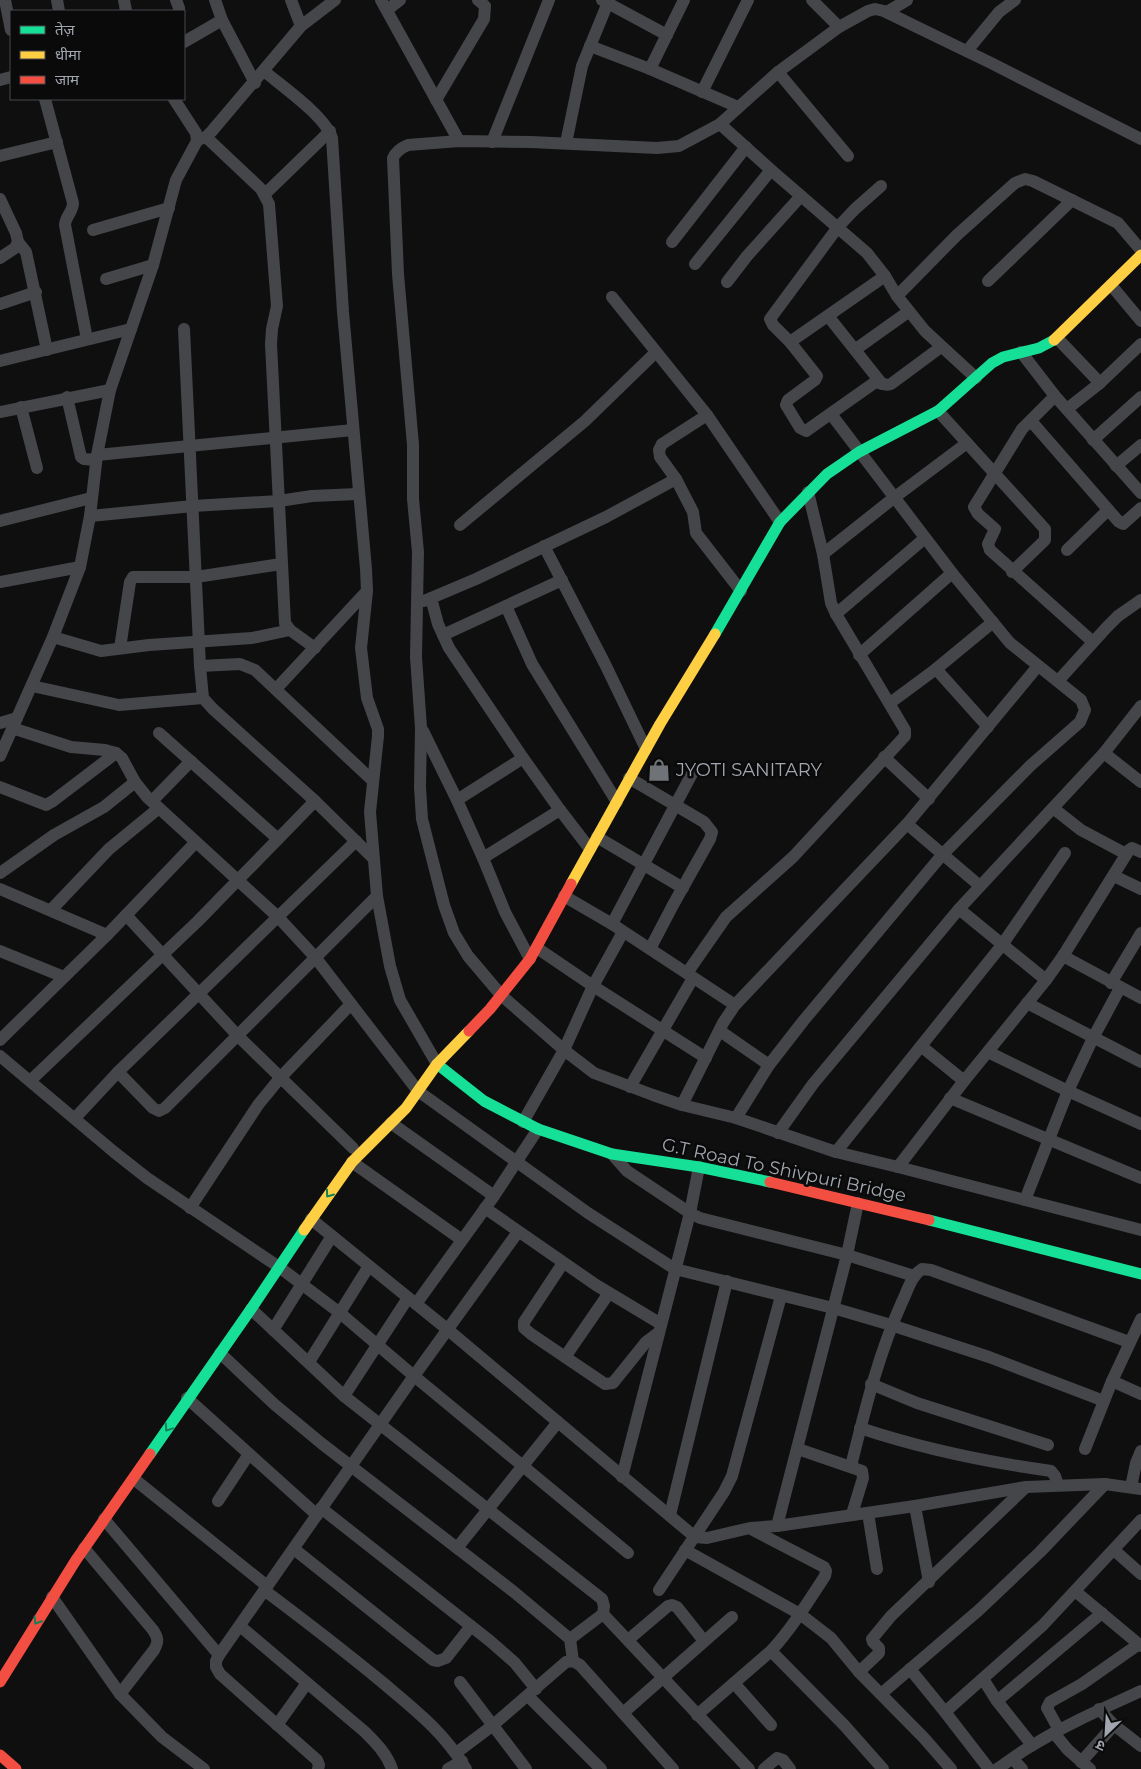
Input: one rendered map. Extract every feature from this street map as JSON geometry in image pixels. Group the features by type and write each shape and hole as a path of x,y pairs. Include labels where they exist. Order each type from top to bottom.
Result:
{"street":[{"path":"5,0 10,25"},
{"path":"215,0 222,20 255,82"},
{"path":"291,0 301,26"},
{"path":"0,756 53,637 80,567 90,516 96,458 110,390 153,265 176,180 201,139 220,122 301,26 335,0"},
{"path":"400,0 384,5 459,141"},
{"path":"436,100 484,19 484,6 478,0"},
{"path":"492,142 549,0"},
{"path":"650,69 684,0"},
{"path":"702,92 748,0"},
{"path":"812,0 839,27"},
{"path":"887,12 907,0"},
{"path":"967,51 999,12 1015,0"},
{"path":"566,143 582,66 606,1 667,35"},
{"path":"1141,139 967,51 887,12 868,5 778,72 720,124 686,143 670,147 459,141 408,145 402,147 394,158 398,274 413,446 413,500 418,552 416,664 421,728 421,812 444,905 454,933 468,956 501,995 564,1050 594,1072 630,1087 682,1105 736,1118 836,1152 898,1166 1141,1230"},
{"path":"185,41 222,20"},
{"path":"590,46 650,69 738,107"},
{"path":"264,71 321,120 330,131 332,138 353,430 367,591 361,648 367,698 378,729 370,812 377,896 390,966 400,1000 437,1064"},
{"path":"778,72 848,156"},
{"path":"45,100 73,203 65,225 87,339"},
{"path":"175,100 201,139 265,194 269,204 277,306 271,344 285,623 290,630 315,648"},
{"path":"720,124 867,253 885,276 908,312 941,347 976,378"},
{"path":"265,194 330,131"},
{"path":"0,156 57,142"},
{"path":"672,242 746,147"},
{"path":"695,264 771,170"},
{"path":"897,296 957,235 1019,180 1033,181 1118,223 1141,250"},
{"path":"881,186 855,209 838,228 770,319 773,325 790,342 817,376 815,380 788,400 787,407 800,428 804,431 808,430 874,382 886,386 892,384 941,347"},
{"path":"727,282 747,256 801,196"},
{"path":"0,199 16,233 18,242 26,252 47,350"},
{"path":"988,281 1072,200"},
{"path":"93,230 169,208"},
{"path":"0,258 15,248 18,242"},
{"path":"24,1621 147,1441 247,1301 311,1219 352,1162 406,1108 437,1064 490,1010 530,959 629,778 780,522 827,474 859,452 938,411 999,359 1039,348 1057,338 1141,255"},
{"path":"106,279 153,265"},
{"path":"790,342 885,276"},
{"path":"1111,285 1141,321"},
{"path":"0,304 36,292"},
{"path":"612,297 707,415 780,522"},
{"path":"856,349 908,312"},
{"path":"828,316 882,384"},
{"path":"0,361 131,329"},
{"path":"184,330 203,698 315,801 374,859"},
{"path":"1057,338 1100,382"},
{"path":"1066,409 1100,382 1141,344"},
{"path":"460,525 584,421 656,352"},
{"path":"1021,352 1066,409 1141,493"},
{"path":"0,412 110,390"},
{"path":"1055,396 1018,435 974,507 978,514 995,529 988,544 990,550 1012,572 1093,642"},
{"path":"1093,440 1141,397"},
{"path":"66,398 81,457 84,459 189,445 353,430"},
{"path":"21,407 37,468"},
{"path":"938,411 1045,529 1043,542 1012,572"},
{"path":"736,1118 769,1065 849,964 942,855 1030,766 1080,722 1085,710 1081,700 1010,643 952,573 831,414"},
{"path":"707,415 662,444 660,447 660,457 676,479 693,512 696,533 741,591"},
{"path":"1031,421 1119,522 1123,524 1141,508"},
{"path":"823,554 967,443"},
{"path":"1116,466 1141,445"},
{"path":"417,604 476,579 606,517 676,479"},
{"path":"630,1087 690,976 726,917 793,857 906,733 890,703 859,655 831,603 823,554 808,492"},
{"path":"90,516 193,506 278,501 312,496 358,494"},
{"path":"0,521 91,498"},
{"path":"1067,550 1108,510"},
{"path":"836,614 925,538"},
{"path":"544,546 646,749"},
{"path":"120,648 131,579 138,576 196,577 281,564"},
{"path":"0,582 80,567"},
{"path":"859,655 952,573"},
{"path":"443,635 562,580"},
{"path":"276,689 367,591"},
{"path":"431,598 449,648 523,758 590,849"},
{"path":"1058,681 1118,616 1141,600"},
{"path":"506,606 532,664 617,802"},
{"path":"890,703 994,622"},
{"path":"53,637 95,650 108,650 252,638 290,630"},
{"path":"200,666 240,664 256,670 373,781"},
{"path":"682,1105 735,1005 907,824 1038,666"},
{"path":"936,669 988,727"},
{"path":"32,686 119,705 203,698"},
{"path":"778,1133 813,1084 958,909 1104,753 1140,709"},
{"path":"0,723 15,723 71,747 106,750 116,753 122,758 136,782 156,804 278,917 315,957 418,1091 588,1213 675,1269 833,1308 892,1325 989,1357 1104,1401"},
{"path":"421,728 457,800 502,906 530,959"},
{"path":"159,733 278,839"},
{"path":"0,787 46,805 116,753"},
{"path":"1104,753 1141,782"},
{"path":"884,757 929,799"},
{"path":"457,800 523,758"},
{"path":"51,910 109,848 156,804 191,761"},
{"path":"612,924 694,770"},
{"path":"629,778 704,822 712,832 710,839 650,949"},
{"path":"0,874 54,836 104,807 136,782"},
{"path":"30,1081 162,955 315,801"},
{"path":"1053,808 1081,830 1126,854"},
{"path":"483,858 560,810"},
{"path":"907,824 980,886"},
{"path":"597,837 683,888"},
{"path":"75,1118 118,1072 356,841"},
{"path":"0,1040 126,915 196,842"},
{"path":"898,1166 950,1098 1046,980 1114,876 1126,854 1132,848 1141,852"},
{"path":"836,1152 1002,945 1065,853"},
{"path":"1114,876 1141,889"},
{"path":"0,888 106,935"},
{"path":"118,1072 153,1108 162,1110 168,1106 377,896"},
{"path":"564,896 612,924 735,1005"},
{"path":"958,909 1046,980"},
{"path":"126,915 198,995 353,1148"},
{"path":"523,1122 564,1050 594,986 623,932"},
{"path":"1025,1200 1047,1140 1068,1091 1116,985 1140,938"},
{"path":"537,948 706,1058"},
{"path":"0,951 64,977"},
{"path":"1063,956 1141,998"},
{"path":"1027,1003 1141,1062"},
{"path":"190,1208 258,1105 280,1078 351,1004"},
{"path":"720,1031 769,1065"},
{"path":"921,1046 964,1081"},
{"path":"988,1052 1141,1124"},
{"path":"0,1056 114,1152 190,1208 275,1264 340,1312 414,1376 628,1552"},
{"name":"G.T Road To Shivpuri Bridge","path":"437,1064 484,1101 523,1122 538,1129 612,1154 699,1167 858,1203 1141,1274"},
{"path":"0,1682 84,1548 251,1309 320,1188 353,1148 402,1098 418,1091"},
{"path":"950,1098 1141,1178"},
{"path":"391,1123 494,1196"},
{"path":"344,1396 377,1344 486,1208 538,1129"},
{"path":"612,1154 627,1170 690,1213 714,1222 847,1256 914,1276"},
{"path":"352,1162 462,1240"},
{"path":"622,1477 690,1213 699,1167"},
{"path":"777,1526 847,1256 858,1203"},
{"path":"486,1208 660,1329"},
{"path":"311,1219 447,1329 695,1537 707,1538 750,1528 868,1513 1026,1487 1105,1484 1136,1488 1136,1463 1141,1451"},
{"path":"318,1769 317,1760 220,1674 216,1667 216,1661 380,1424 518,1232"},
{"path":"273,1330 332,1236"},
{"path":"563,1263 523,1325 527,1330 565,1357 605,1384 610,1384 613,1383 646,1342 660,1329"},
{"path":"309,1362 369,1266"},
{"path":"851,1466 871,1384 892,1325 914,1276 922,1269 931,1270 1129,1342"},
{"path":"670,1515 727,1282"},
{"path":"565,1357 609,1293"},
{"path":"659,1590 724,1492 732,1476 782,1296"},
{"path":"251,1309 344,1396 602,1599 604,1606 602,1614 570,1639"},
{"path":"1085,1449 1112,1381 1141,1318"},
{"path":"220,1353 274,1404 350,1467 457,1548 570,1639 573,1661"},
{"path":"1112,1381 1141,1394"},
{"path":"871,1384 917,1403 1048,1445"},
{"path":"188,1398 249,1454 319,1512 471,1626 515,1663 532,1692 601,1769"},
{"path":"457,1548 558,1422"},
{"path":"860,1428 926,1448 1051,1471 1055,1476 1058,1486"},
{"path":"798,1448 862,1471 863,1478 852,1514"},
{"path":"218,1500 249,1454"},
{"path":"134,1479 422,1715 441,1733 461,1761"},
{"path":"881,1694 979,1610 1040,1552 1105,1484"},
{"path":"859,1672 880,1651 873,1642 874,1636 891,1616 929,1582 1026,1487"},
{"path":"915,1506 929,1582"},
{"path":"868,1513 877,1569"},
{"path":"104,1519 219,1655"},
{"path":"945,1712 1043,1625 1141,1520"},
{"path":"697,1715 771,1651 785,1635 825,1576 824,1566 750,1528"},
{"path":"84,1548 158,1637 158,1643 154,1650 120,1694"},
{"path":"294,1549 433,1660 438,1662 446,1658 471,1626"},
{"path":"685,1550 800,1614 831,1638 859,1672 924,1738 950,1769"},
{"path":"1114,1550 1141,1574"},
{"path":"1075,1591 1140,1645 1082,1684 1050,1702 1048,1708 1057,1732 1085,1765 1114,1725"},
{"path":"52,1597 120,1694 162,1738 204,1769"},
{"path":"628,1640 668,1606 672,1605 677,1607 704,1641"},
{"path":"996,1701 1102,1613"},
{"path":"602,1614 748,1769"},
{"path":"623,1713 732,1616"},
{"path":"240,1626 379,1746 390,1762 392,1769"},
{"path":"771,1651 844,1725 883,1769"},
{"path":"448,1769 461,1761 492,1726 566,1662 573,1661 580,1665 673,1769"},
{"path":"910,1669 989,1769"},
{"path":"983,1679 996,1701 1032,1745"},
{"path":"460,1682 526,1769"},
{"path":"277,1725 307,1683"},
{"path":"734,1683 771,1724"},
{"path":"997,1769 1032,1745 1099,1710 1141,1691"},
{"path":"1099,1710 1114,1725 1141,1746"},
{"path":"0,1755 16,1769"},
{"path":"764,1769 773,1760 780,1758 790,1769"},
{"path":"1012,1759 1022,1769"}],"traffic: fast":[{"path":"715,634 780,522 827,474 859,452 938,411 992,363 1003,357 1039,348 1054,340"},
{"path":"437,1064 484,1101 538,1129 612,1154 699,1167 770,1182"},
{"path":"929,1220 1141,1274"},
{"path":"150,1454 304,1230"}],"traffic: slow":[{"path":"1054,340 1141,255"},
{"path":"571,884 660,724 715,634"},
{"path":"304,1230 352,1162 406,1108 437,1064 469,1031"}],"traffic: jam":[{"path":"469,1031 490,1009 530,959 571,884"},
{"path":"770,1182 929,1220"},
{"path":"0,1682 76,1560 150,1454"},
{"path":"0,1755 16,1769"}],"place":[{"name":"JYOTI SANITARY","path":"659,770"}]}
